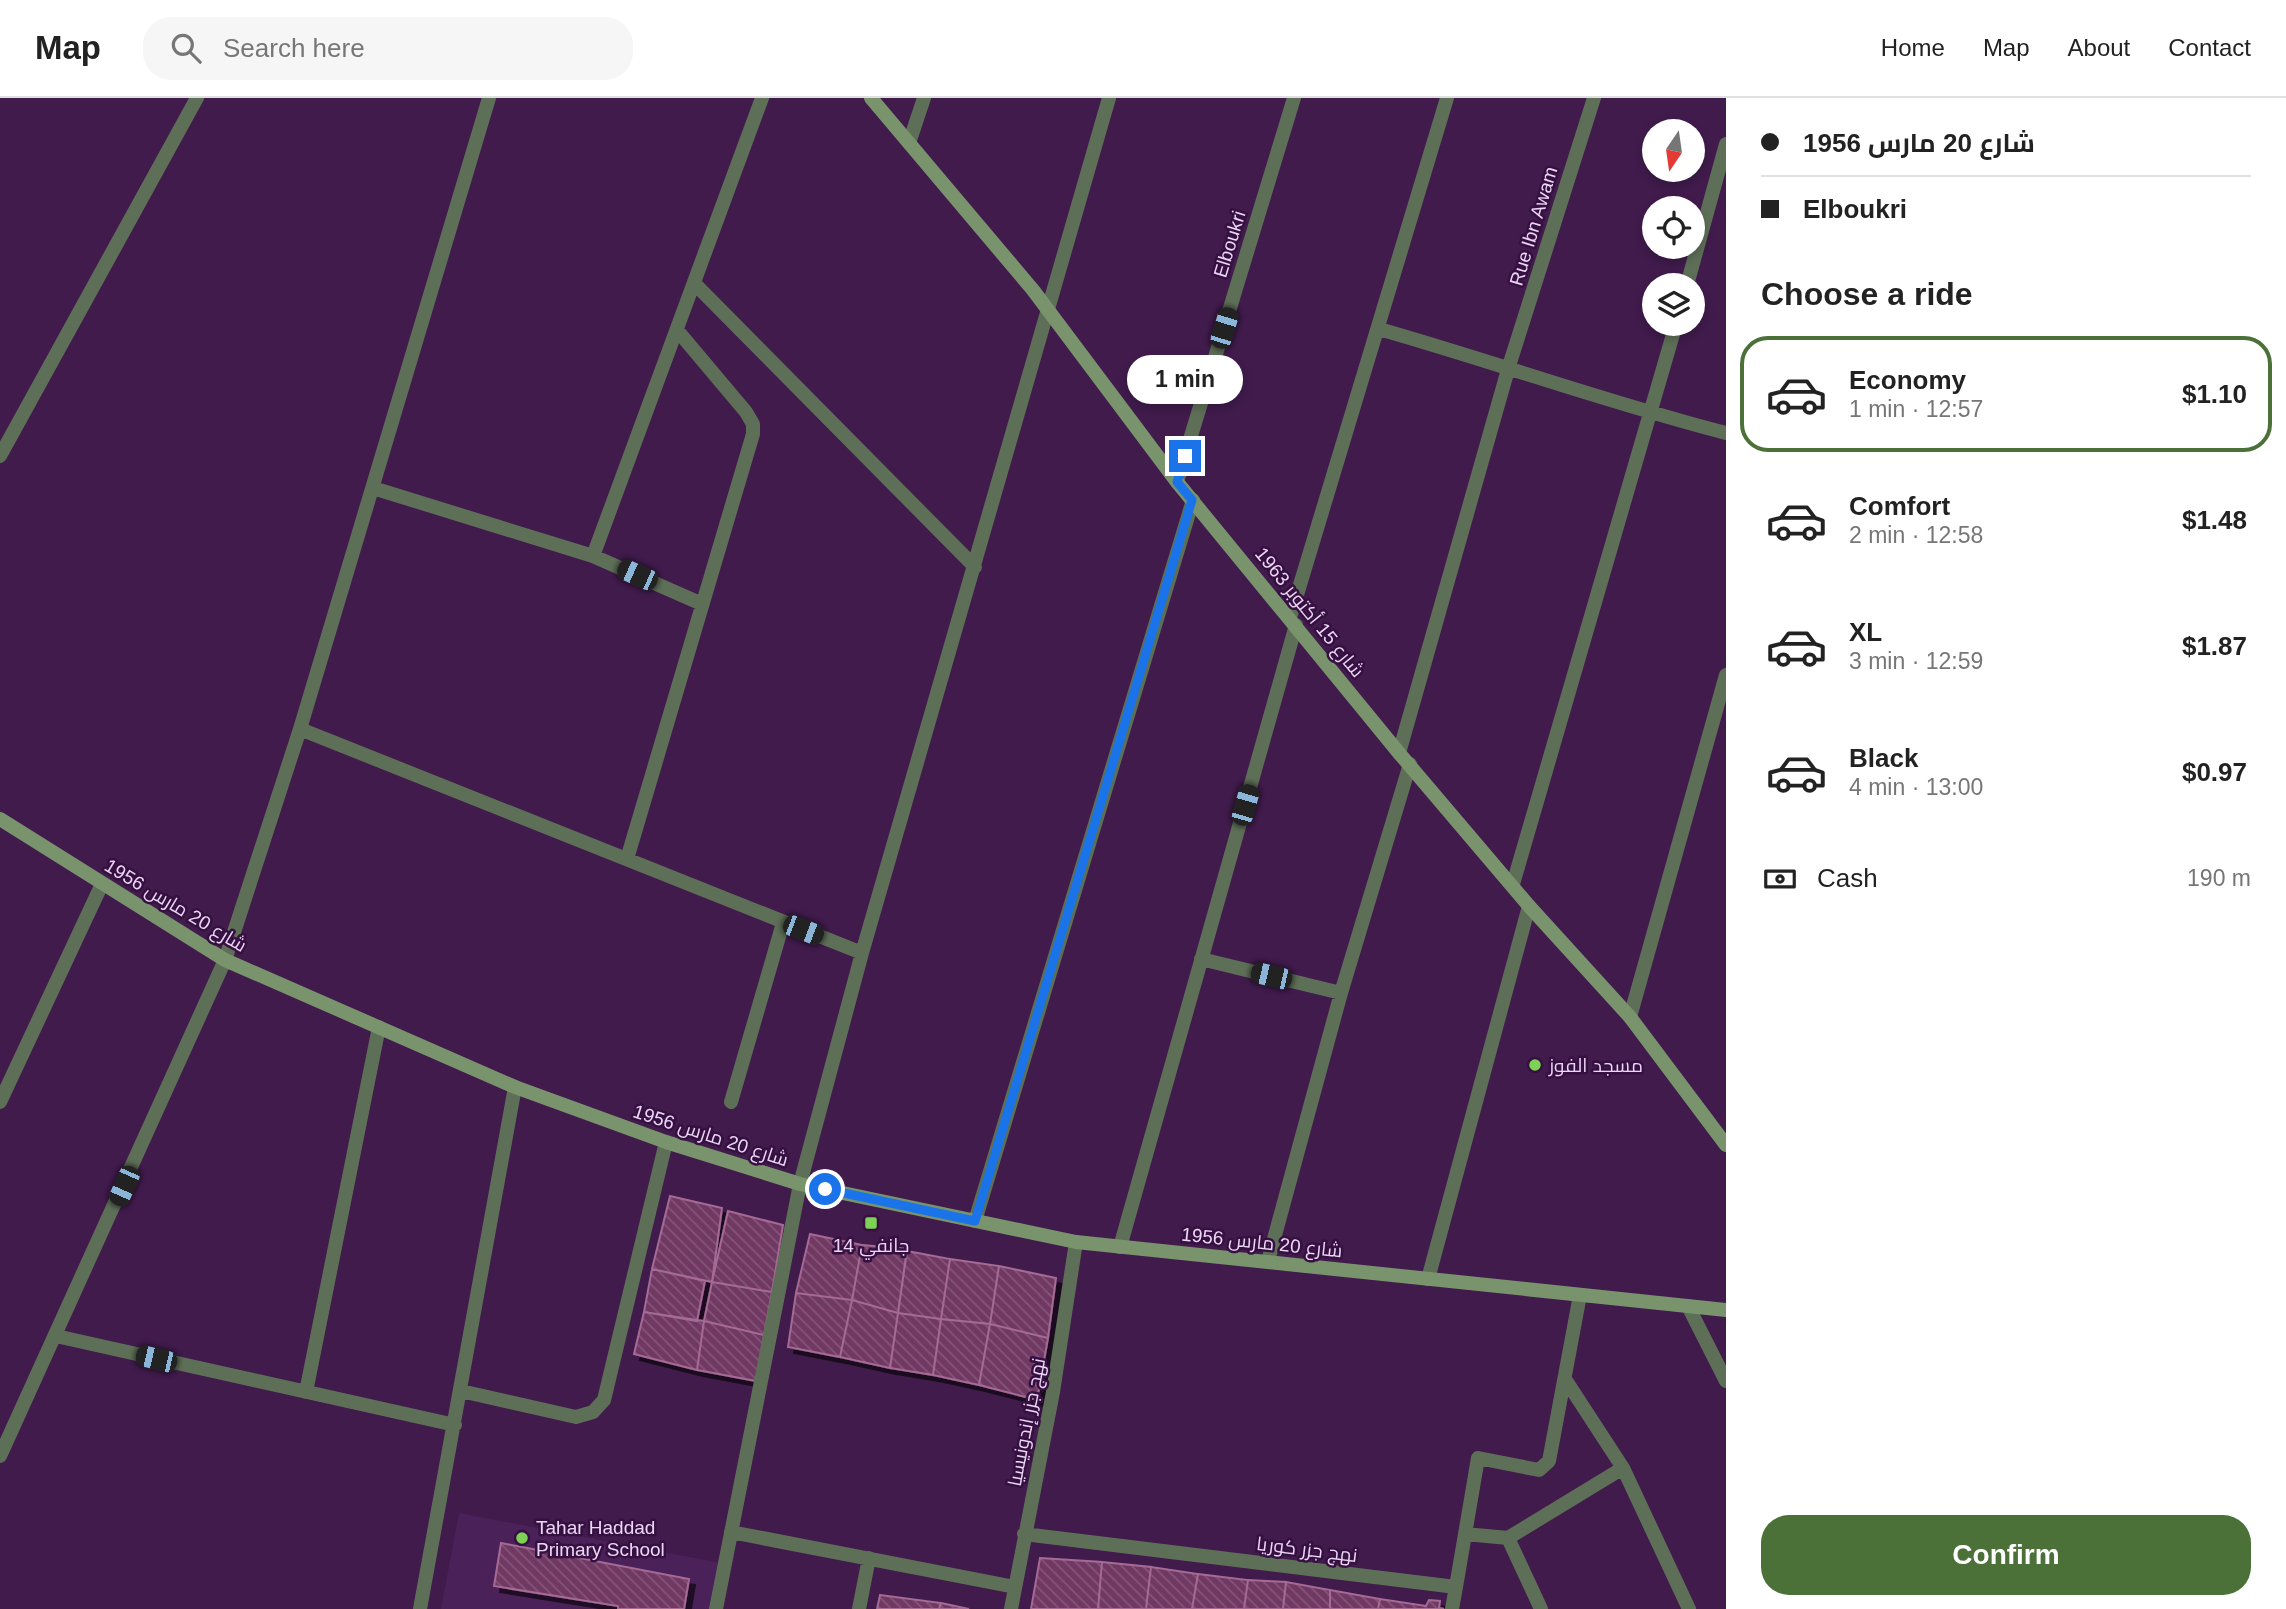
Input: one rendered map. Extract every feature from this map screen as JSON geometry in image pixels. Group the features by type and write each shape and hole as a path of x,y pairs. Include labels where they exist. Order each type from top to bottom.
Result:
{"street":[{"path":"0,456 197,98"},
{"path":"0,1456 225,960 300,729 489,98"},
{"path":"593,556 762,98"},
{"name":"شارع 15 أكتوبر 1963","path":"871,98 1033,290 1177,482 1399,753 1529,906 1630,1017 1726,1144"},
{"path":"909,143 924,98"},
{"path":"716,1609 800,1184 862,953 1109,98"},
{"name":"Elboukri","path":"1177,482 1294,98"},
{"path":"1120,1247 1293,622 1447,98"},
{"name":"Rue Ibn Awam","path":"1399,753 1509,366 1594,98"},
{"path":"1690,273 1726,144"},
{"path":"694,283 975,567"},
{"path":"1378,329 1509,366 1651,414 1726,433"},
{"path":"626,859 753,434 753,424 677,330"},
{"path":"1513,884 1673,336"},
{"path":"373,488 593,556 702,604"},
{"path":"975,1221 1192,500"},
{"path":"1630,1017 1726,675"},
{"path":"300,729 862,953"},
{"path":"1268,1261 1342,993 1410,764"},
{"name":"شارع 20 مارس 1956","path":"0,819 225,960 515,1087 666,1142 800,1184 1076,1242 1726,1310"},
{"path":"0,1102 102,884"},
{"path":"1428,1279 1529,906"},
{"path":"731,1102 783,923"},
{"path":"1201,959 1342,993"},
{"path":"306,1392 379,1027"},
{"path":"420,1609 515,1087"},
{"path":"461,1391 576,1417 593,1412 604,1400 666,1142"},
{"name":"نهج جزر إندونيسيا","path":"1011,1609 1053,1392 1076,1242"},
{"path":"1452,1609 1478,1458 1539,1470 1545,1467 1580,1295"},
{"path":"1688,1306 1726,1381"},
{"path":"56,1336 455,1425"},
{"path":"1565,1379 1623,1468 1689,1609"},
{"path":"1465,1534 1508,1538 1623,1468"},
{"path":"731,1532 1015,1587"},
{"name":"نهج جزر كوريا","path":"1024,1535 1456,1587"},
{"path":"1508,1538 1541,1609"},
{"path":"859,1609 869,1558"}],"shaded area":[{"name":"Tahar Haddad Primary School","path":"459,1513 721,1563 712,1609 441,1609"}],"building":[{"path":"670,1196 722,1208 712,1282 652,1269"},
{"path":"728,1211 783,1225 772,1292 712,1282"},
{"path":"810,1234 862,1245 852,1300 796,1293"},
{"path":"862,1245 907,1249 898,1313 852,1300"},
{"path":"907,1251 950,1259 941,1319 898,1313"},
{"path":"950,1259 999,1266 990,1324 941,1319"},
{"path":"999,1266 1056,1278 1048,1338 990,1324"},
{"path":"652,1269 705,1281 697,1321 644,1312"},
{"path":"712,1282 772,1292 764,1335 704,1321"},
{"path":"796,1293 852,1300 840,1357 788,1347"},
{"path":"852,1300 898,1313 890,1368 840,1357"},
{"path":"644,1312 704,1321 697,1370 634,1354"},
{"path":"898,1313 941,1319 933,1375 890,1368"},
{"path":"941,1319 990,1324 979,1385 933,1375"},
{"path":"704,1321 764,1335 756,1381 697,1370"},
{"path":"990,1324 1048,1338 1037,1400 979,1385"},
{"path":"501,1543 689,1579 684,1609 618,1609 618,1606 494,1586"},
{"path":"1040,1558 1102,1562 1098,1609 1031,1609"},
{"path":"1102,1562 1151,1567 1146,1609 1098,1609"},
{"path":"1151,1567 1198,1574 1192,1609 1146,1609"},
{"path":"1198,1574 1248,1580 1244,1609 1192,1609"},
{"path":"1248,1580 1286,1582 1283,1609 1244,1609"},
{"path":"1286,1582 1330,1590 1330,1609 1283,1609"},
{"path":"1330,1590 1380,1599 1378,1609 1330,1609"},
{"path":"880,1595 941,1603 939,1609 877,1609"},
{"path":"1380,1599 1426,1606 1429,1600 1440,1601 1439,1608 1444,1609 1378,1609"},
{"path":"941,1603 969,1609 939,1609"}],"place":[{"name":"مسجد الفوز","path":"1535,1065"},
{"name":"14 جانفي","path":"871,1223"},
{"name":"Tahar Haddad Primary School","path":"522,1538"}],"route":[{"path":"825,1189 975,1221 1192,500 1177,482 1185,456"}]}
